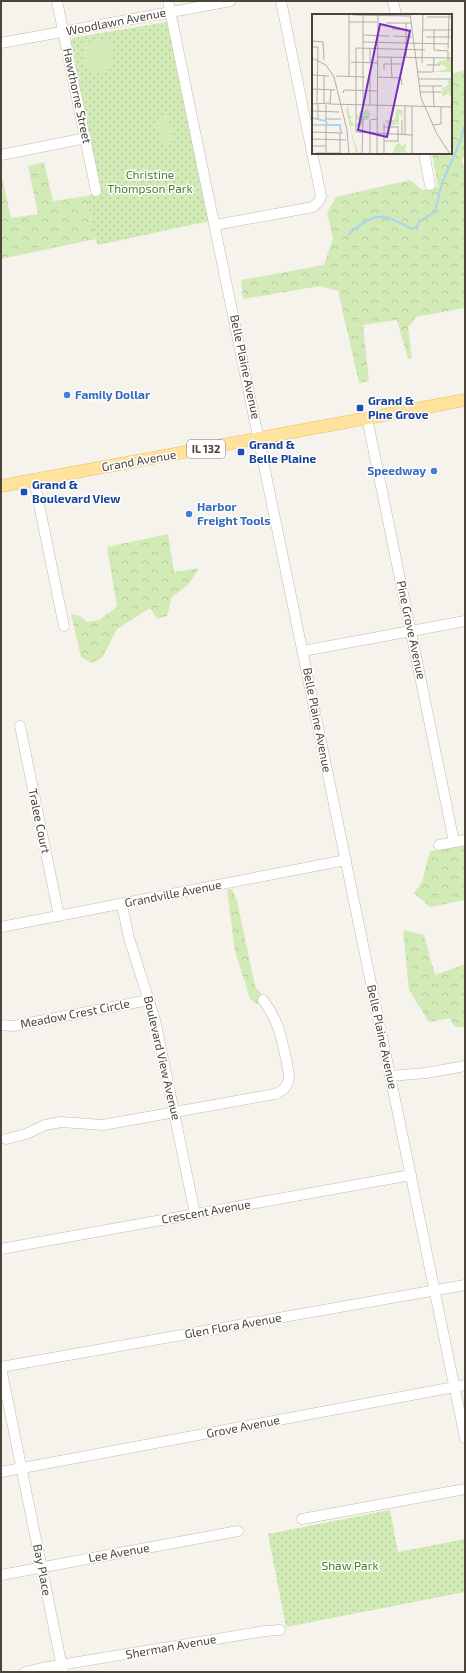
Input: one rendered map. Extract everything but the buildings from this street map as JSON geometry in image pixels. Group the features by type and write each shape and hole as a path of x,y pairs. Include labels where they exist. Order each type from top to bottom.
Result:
{"main road":[{"name":"Grand Avenue","path":"1,486 465,400"}],"street":[{"name":"Hawthorne Street","path":"57,1 96,191"},
{"name":"Belle Plaine Avenue","path":"168,1 260,438 465,1438"},
{"name":"Woodlawn Avenue","path":"1,43 230,1"},
{"path":"281,1 312,152"},
{"path":"393,1 396,14"},
{"path":"1,155 86,138"},
{"path":"215,225 313,207 317,204 321,196 312,154"},
{"path":"424,154 430,185"},
{"name":"Pine Grove Avenue","path":"367,418 412,631 454,842"},
{"path":"34,480 64,626"},
{"path":"303,651 465,621"},
{"name":"Tralee Court","path":"20,726 59,916"},
{"path":"439,845 465,840"},
{"name":"Grandville Avenue","path":"1,927 122,905 346,860"},
{"name":"Boulevard View Avenue","path":"122,905 129,938 149,1000 161,1047 195,1214"},
{"name":"Meadow Crest Circle","path":"1,1025 13,1026 149,1000"},
{"path":"6,1139 26,1134 45,1125 61,1122 103,1125 281,1092 286,1087 289,1080 289,1074 280,1032 272,1011 263,1000"},
{"path":"390,1076 426,1073 465,1066"},
{"name":"Crescent Avenue","path":"1,1249 411,1175"},
{"name":"Glen Flora Avenue","path":"1,1368 465,1285"},
{"name":"Bay Place","path":"1,1368 62,1669"},
{"name":"Grove Avenue","path":"1,1472 21,1467 239,1428 465,1385"},
{"path":"302,1519 465,1489"},
{"name":"Lee Avenue","path":"1,1575 238,1531"},
{"name":"Sherman Avenue","path":"26,1672 62,1669 265,1631 280,1630"}],"green space":[{"name":"Christine Thompson Park","path":"167,22 209,221 98,245 95,239 87,196 101,192 71,42 72,38"},
{"path":"106,39 114,50 113,58 106,70 101,73 96,73 91,71 87,66 83,52 87,43"},
{"path":"465,70 465,154 462,160 465,173 465,308 416,317 408,327 412,358 408,359 397,320 363,325 369,381 359,383 338,291 320,286 243,299 241,280 324,265 333,238 327,213 336,197 410,180 422,190 438,187 432,154 452,154 452,74"},
{"path":"168,116 173,141 161,144 156,119"},
{"path":"44,162 53,201 87,196 95,239 1,259 1,173 11,218 38,214 28,166"},
{"path":"168,534 174,572 199,568 188,585 172,597 167,616 157,619 150,608 117,629 102,658 91,663 81,657 71,614 80,616 87,622 99,620 117,607 107,547"},
{"path":"465,846 465,900 430,907 414,893 422,882 430,851"},
{"path":"232,889 237,901 255,986 263,996 257,1004 250,999 235,951 227,890"},
{"path":"403,930 424,935 435,975 465,964 465,1027 455,1027 450,1018 429,1022 409,990"},
{"name":"Shaw Park","path":"390,1510 398,1552 465,1539 465,1592 286,1627 268,1534"}],"waterway":[{"path":"349,234 357,227 372,218 377,217 397,221 412,229 417,227 419,221 435,212 442,183 460,142 465,125"}],"place":[{"name":"Family Dollar","path":"67,395"},
{"name":"Grand & Pine Grove","path":"360,408"},
{"name":"Grand & Belle Plaine","path":"241,452"},
{"name":"Speedway","path":"434,471"},
{"name":"Grand & Boulevard View","path":"24,492"},
{"name":"Harbor Freight Tools","path":"189,514"}]}
